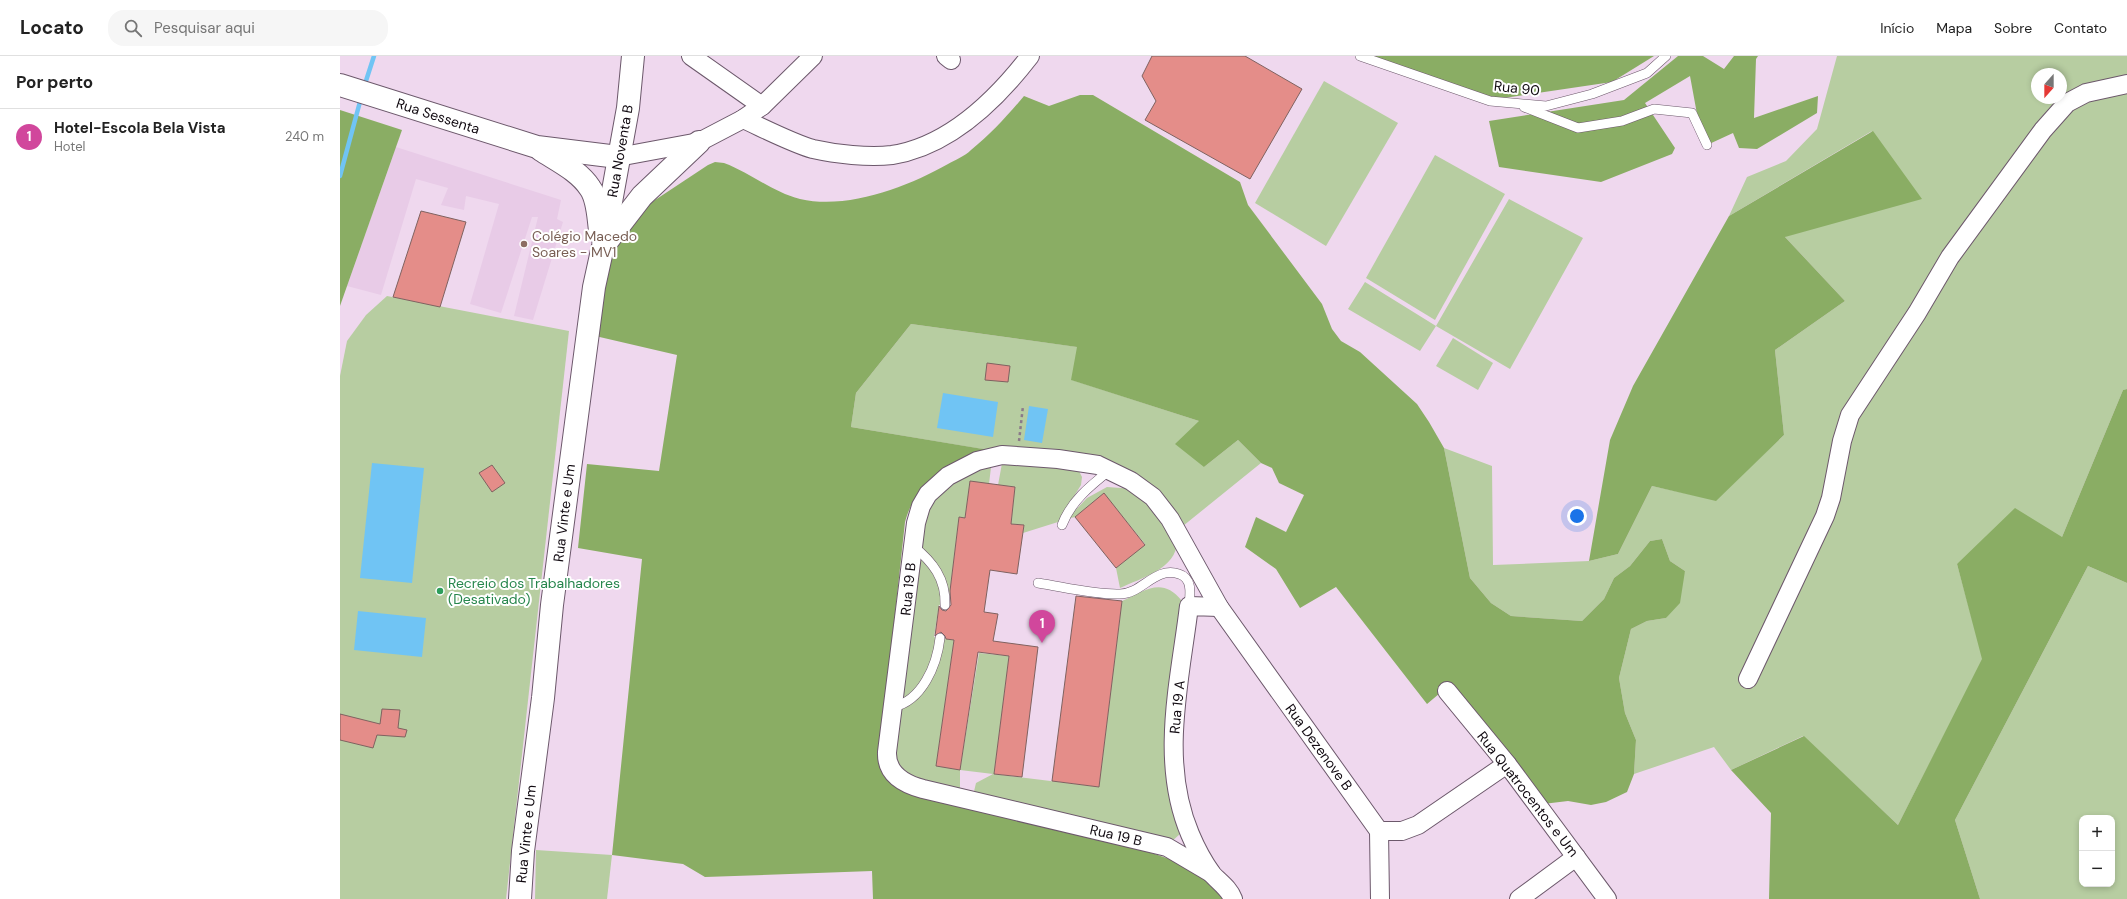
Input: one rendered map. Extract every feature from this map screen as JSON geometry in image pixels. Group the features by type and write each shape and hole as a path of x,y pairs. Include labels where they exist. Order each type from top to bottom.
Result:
{"street":[{"name":"Rua Noventa B","path":"603,246 618,156 628,108 633,56"},
{"path":"691,56 762,106"},
{"path":"603,246 642,196 699,142 743,119 762,106 813,56"},
{"path":"743,119 812,148 856,154 892,155 918,147 943,136 984,108 1012,80 1030,56"},
{"path":"1748,679 1825,516 1831,498 1842,441 1850,415 1909,326 1950,257 2043,130 2067,104 2086,93 2127,84"},
{"name":"Rua Sessenta","path":"355,89 537,148"},
{"path":"537,148 618,156 699,142"},
{"path":"537,148 577,174 590,188 596,202 603,246"},
{"name":"Rua Vinte e Um","path":"520,899 523,851 543,698 554,589 594,287 603,246"},
{"name":"Rua 19 B","path":"1211,873 1167,847 969,801 906,783 890,769 887,758 912,546 921,506 928,494 941,482 977,461 990,456 1017,456 1088,463 1110,470 1131,481 1161,506 1219,607"},
{"path":"1189,606 1219,607"},
{"name":"Rua 19 A","path":"1189,606 1175,718 1173,767 1177,793 1190,835 1211,873"},
{"name":"Rua Dezenove B","path":"1219,607 1379,831"},
{"name":"Rua Quatrocentos e Um","path":"1447,692 1507,764 1607,899"},
{"path":"1380,899 1379,831 1402,831 1418,826 1507,764"},
{"path":"1167,847 1190,835"},
{"path":"1519,899 1576,857"},
{"path":"1211,873 1231,893 1233,899"}],"lane":[{"name":"Rua 90","path":"1360,56 1490,101 1546,106 1592,94 1647,73 1666,56"},
{"path":"1514,103 1578,128 1622,121 1654,109 1692,113 1707,145"},
{"path":"1062,525 1075,500 1110,470"},
{"path":"912,546 929,560 939,574 944,591 945,605"},
{"path":"1038,583 1123,594 1162,573 1178,573 1186,579 1190,587 1189,606"},
{"path":"893,707 910,700 922,688 935,659 940,638"}],"path":[{"path":"1017,456 1023,406"}],"shaded area":[{"path":"396,147 561,200 557,219 563,222 533,320 514,316 538,217 532,217 501,313 470,304 499,204 466,196 464,210 441,205 448,188 416,179 381,295 347,286"}],"green space":[{"path":"1367,56 1654,56 1612,82 1484,101"},
{"path":"1678,56 1703,56 1724,69 1734,56 1758,56 1756,59 1754,118 1818,96 1817,113 1757,149 1739,148 1733,133 1707,145 1697,114 1690,76 1645,103 1675,148 1672,154 1601,182 1499,167 1489,121 1624,100"},
{"path":"1837,56 2127,56 2127,389 2123,390 2062,537 1957,564 1983,659 1898,825 1803,736 1731,770 1714,747 1634,774 1636,740 1625,713 1619,678 1631,629 1647,621 1666,618 1685,571 1670,561 1662,539 1650,541 1630,566 1614,578 1604,599 1582,621 1511,616 1491,603 1470,578 1444,448 1492,466 1493,565 1589,561 1618,554 1652,486 1716,500 1784,435 1775,350 1845,301 1785,237 1872,131 1729,216 1747,177 1786,161 1817,129"},
{"path":"1324,81 1398,123 1326,246 1255,203"},
{"path":"1080,95 1093,95 1240,182 1248,205 1322,304 1332,329 1341,341 1360,352 1417,404 1429,422 1444,448 1470,578 1491,603 1511,616 1582,621 1604,599 1614,578 1630,566 1650,541 1662,539 1670,561 1685,571 1680,603 1666,618 1647,621 1631,629 1619,678 1625,713 1636,740 1634,774 1627,792 1606,802 1591,805 1568,801 1543,804 1452,683 1427,704 1336,587 1300,608 1276,569 1245,547 1256,517 1286,532 1304,495 1279,483 1272,468 1261,463 1238,440 1204,467 1175,444 1199,421 1071,380 1077,347 911,324 856,393 851,427 1001,452 926,486 916,498 908,512 905,522 881,743 910,793 1024,823 1156,854 1190,868 1204,876 1223,899 873,899 872,871 705,877 683,864 612,855 642,559 578,548 587,464 659,471 677,355 591,335 603,264 643,208 708,165 715,162 724,163 734,167 780,192 800,199 818,202 857,199 896,188 914,181 963,156 992,131 1024,96 1049,106"},
{"path":"340,110 402,130 340,306"},
{"path":"1873,131 1922,199 1785,237 1845,301 1775,350 1784,435 1716,501 1652,486 1618,554 1589,561 1610,440 1633,386 1729,216"},
{"path":"1435,155 1505,194 1435,320 1366,278"},
{"path":"1509,199 1583,238 1510,369 1436,326"},
{"path":"1365,282 1436,326 1420,351 1348,309"},
{"name":"Recreio dos Trabalhadores (Desativado)","path":"387,296 569,331 506,899 340,899 340,376 347,341 366,315"},
{"path":"911,324 1078,347 1072,380 1199,421 1204,467 1238,440 1261,463 1178,530 1137,482 1000,452 851,427 856,393"},
{"path":"1453,338 1493,363 1478,390 1436,366"},
{"path":"2127,389 2127,583 2088,566 1955,820 1980,899 1769,899 1771,813 1731,770 1804,736 1898,825 1982,659 1957,564 2015,508 2062,537 2123,390"},
{"path":"1003,458 1079,471 1082,477 1081,485 1058,522 1023,533 1024,525 1011,524 1015,487 998,485"},
{"path":"992,459 989,484 970,482 965,518 959,517 948,606 939,605 934,637 954,640 936,766 960,770 960,797 901,777 890,747 927,499"},
{"path":"1107,487 1135,489 1177,541 1175,551 1165,566 1120,588 1116,568 1145,544 1104,494 1075,517 1067,519 1087,498"},
{"path":"2088,566 2127,583 2127,899 1980,899 1955,820"},
{"path":"1160,587 1175,593 1182,601 1177,682 1182,827 1180,834 1171,842 972,800 976,783 993,774 960,770 979,653 1009,656 994,774 1099,787 1122,601 1146,590"},
{"path":"536,850 612,855 607,899 535,899"}],"water":[{"path":"943,393 998,402 993,437 937,428"},
{"path":"1029,406 1048,409 1042,443 1024,440"},
{"path":"372,463 424,468 412,583 360,578"},
{"path":"358,611 426,618 422,657 354,650"}],"building":[{"path":"1152,56 1245,56 1302,89 1250,179 1145,120 1156,101 1142,76"},
{"path":"421,211 466,222 440,307 393,297"},
{"path":"987,363 1010,366 1008,382 985,380"},
{"path":"492,465 505,483 492,492 479,473"},
{"path":"970,481 1015,487 1011,524 1024,525 1017,574 990,570 984,612 998,614 993,641 1038,647 1022,777 994,774 1009,656 978,652 960,770 936,766 954,640 946,639 941,632 935,636 939,606 942,610 946,611 951,605 950,591 959,517 965,518"},
{"path":"1104,493 1145,545 1116,568 1075,517"},
{"path":"1076,596 1122,601 1099,787 1052,781"},
{"path":"382,709 400,710 398,728 407,730 405,737 377,735 373,748 340,740 340,714 380,724"}],"waterway":[{"path":"364,87 374,56"},
{"path":"340,176 361,98"}],"place":[{"name":"Colégio Macedo Soares - MV1","path":"524,244"},
{"name":"Recreio dos Trabalhadores (Desativado)","path":"440,591"},
{"name":"Hotel-Escola Bela Vista","path":"1042,643"}]}
